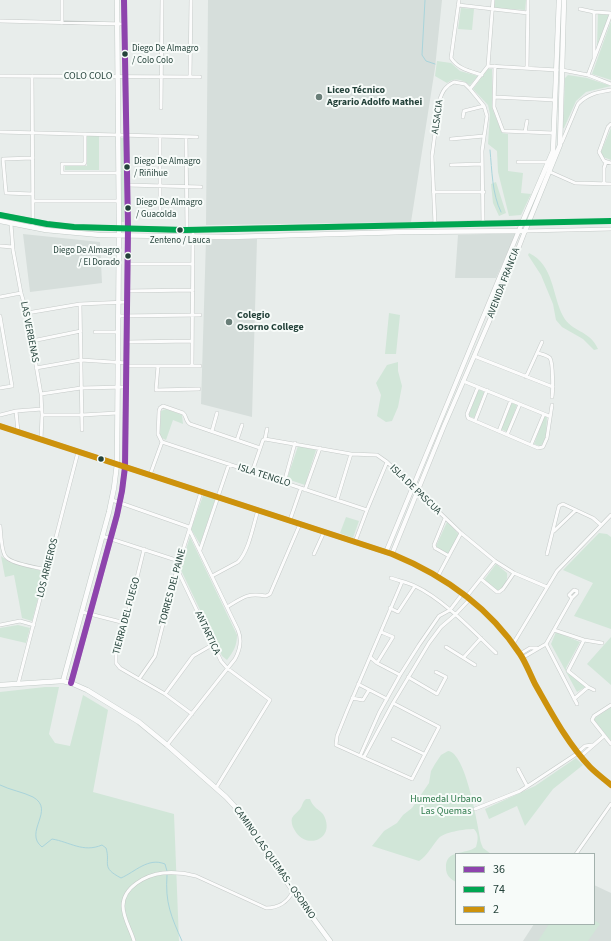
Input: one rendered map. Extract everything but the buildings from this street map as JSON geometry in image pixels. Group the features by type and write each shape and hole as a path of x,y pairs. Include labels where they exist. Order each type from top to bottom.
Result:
{"main road":[{"path":"62,681 112,500 117,464 119,173 117,0"},
{"path":"71,683 120,503 125,467 128,229 124,0"},
{"name":"AVENIDA FRANCIA","path":"525,231 553,151 559,0"},
{"name":"AVENIDA FRANCIA","path":"522,223 560,145 564,0"},
{"path":"118,94 125,94"},
{"path":"554,115 561,114"},
{"path":"0,215 74,228 187,230 529,222"},
{"path":"0,221 33,228 73,233 128,236 230,237 295,234 525,231"},
{"path":"414,232 416,225"},
{"path":"295,228 295,234"},
{"path":"230,230 230,237"},
{"name":"CAMINO LAS QUEMAS - OSORNO","path":"0,685 62,681 71,683 92,692 134,719 167,745 216,788 238,810 293,891 330,941"}],"street":[{"path":"62,0 62,23"},
{"path":"161,108 162,0"},
{"path":"190,77 191,0"},
{"path":"459,0 451,58 454,63 463,69 482,75"},
{"path":"483,223 484,192 482,164 487,116 484,106 470,89 488,66 493,0"},
{"path":"527,68 528,0"},
{"path":"458,5 528,13"},
{"path":"580,8 594,12 611,14 588,75"},
{"path":"594,12 594,60"},
{"path":"0,21 124,24"},
{"path":"488,66 562,70 588,75 611,84"},
{"path":"495,66 494,107 503,131 554,133"},
{"name":"COLO COLO","path":"0,76 200,77"},
{"path":"32,76 34,194 33,228"},
{"name":"ALSACIA","path":"434,224 432,156 439,102 446,87 454,82 465,84 470,89"},
{"path":"560,145 578,104 588,95 611,90"},
{"path":"495,97 555,100"},
{"path":"462,117 464,111 484,106"},
{"path":"526,132 527,121"},
{"path":"611,124 608,127 599,149 600,156 606,162 611,163"},
{"path":"0,132 196,138"},
{"path":"85,134 84,164 62,164 62,173 119,173"},
{"path":"160,136 160,215"},
{"path":"451,139 484,136"},
{"path":"186,137 187,230"},
{"path":"33,158 3,159 6,193 34,194"},
{"path":"518,162 548,162"},
{"path":"604,184 604,168 606,162"},
{"path":"451,165 482,164"},
{"path":"547,170 574,183 611,184"},
{"path":"127,185 201,187"},
{"path":"433,192 484,192"},
{"path":"34,201 119,201"},
{"path":"529,222 611,221"},
{"name":"AVENIDA FRANCIA","path":"392,554 430,461 454,386 522,223"},
{"name":"LAS VERBENAS","path":"11,224 13,246 27,313 41,394 41,440"},
{"path":"525,231 611,229"},
{"path":"192,366 193,230"},
{"name":"AVENIDA FRANCIA","path":"386,552 425,459 460,388 488,325 525,231"},
{"path":"0,246 13,246"},
{"path":"127,264 193,264"},
{"path":"127,291 193,290"},
{"path":"0,297 22,293"},
{"path":"27,313 80,304 127,302"},
{"path":"80,304 82,430"},
{"path":"118,316 200,315"},
{"path":"0,316 12,386 0,388"},
{"path":"32,341 81,331"},
{"path":"95,332 118,332"},
{"path":"127,342 192,341"},
{"path":"526,377 542,342"},
{"path":"0,347 5,346"},
{"path":"468,353 553,387"},
{"path":"538,353 550,358 553,387 552,397"},
{"path":"36,368 81,360 118,362 127,365 200,366"},
{"path":"158,366 156,390 198,389"},
{"path":"463,381 549,416"},
{"path":"454,386 460,388"},
{"path":"478,386 467,414 468,418 538,448 543,447 547,438 549,416 552,405"},
{"path":"41,394 81,388 126,387"},
{"path":"475,421 487,390"},
{"path":"499,431 511,400"},
{"path":"507,435 520,404"},
{"path":"150,475 162,442 158,434 160,407 166,407 183,413 188,423 260,448"},
{"path":"0,415 16,411 42,409"},
{"path":"16,411 18,432"},
{"path":"42,415 117,413"},
{"path":"212,431 217,413"},
{"path":"531,445 544,414"},
{"path":"237,440 242,424"},
{"path":"0,426 392,554 419,565 438,576 463,593 490,618 513,644 556,720 578,752 596,773 611,785"},
{"path":"252,472 260,448 265,439 267,429"},
{"name":"ISLA DE PASCUA","path":"265,439 295,443 351,454 377,456 387,462 461,533 495,561 514,573 547,587"},
{"name":"ISLA TENGLO","path":"162,442 366,510"},
{"path":"284,482 295,443"},
{"path":"290,520 320,448"},
{"name":"LOS ARRIEROS","path":"18,684 78,452"},
{"path":"336,500 351,454"},
{"path":"425,459 430,461"},
{"path":"355,542 366,510 387,462"},
{"path":"200,550 229,464"},
{"name":"TORRES DEL PAINE","path":"139,678 155,656 179,561 201,492"},
{"path":"112,500 189,528 238,630 240,639 238,653 167,745"},
{"path":"547,554 559,506 563,504 593,518 601,525"},
{"path":"212,576 238,562 246,548 258,510"},
{"path":"553,532 576,510"},
{"path":"513,644 560,567 611,515"},
{"path":"445,518 434,545 435,548 449,556"},
{"path":"226,607 248,595 256,594 266,596 270,594 300,524"},
{"path":"0,526 4,554 6,558 12,561 48,570"},
{"path":"314,554 324,532"},
{"path":"438,576 461,533"},
{"path":"102,536 179,561"},
{"name":"TIERRA DEL FUEGO","path":"144,549 116,654 116,661 120,668 139,678 192,714"},
{"path":"364,758 392,703 440,627 455,615 495,561"},
{"name":"ANTARTICA","path":"177,569 217,655 227,668 270,700 216,788"},
{"path":"481,579 496,592 499,592 503,589 514,573"},
{"path":"391,578 415,586 434,598 450,610 496,653"},
{"path":"392,703 439,727 412,779 336,745 352,698 402,582"},
{"path":"390,608 398,612 415,586"},
{"path":"360,756 400,675 439,616 450,610 463,593"},
{"path":"522,658 546,644 572,598"},
{"path":"82,612 125,623"},
{"path":"0,625 20,622 34,625"},
{"path":"554,630 584,640 602,643"},
{"path":"377,662 393,637 381,632"},
{"path":"464,657 481,638"},
{"path":"584,640 568,671 594,690"},
{"path":"546,644 577,704"},
{"path":"164,694 193,656 212,645"},
{"path":"446,646 475,665"},
{"path":"520,654 530,648 539,648"},
{"path":"370,657 400,675"},
{"path":"408,677 437,694 446,677 436,672"},
{"path":"358,684 387,699"},
{"path":"574,699 588,687"},
{"path":"352,698 363,700 369,690"},
{"path":"611,706 594,716 592,720 611,744"},
{"path":"581,756 604,736"},
{"path":"393,739 424,754"},
{"path":"475,809 520,791 585,746 592,745"},
{"path":"518,769 527,786"},
{"path":"577,853 611,804"},
{"path":"134,941 124,911 124,898 129,890 138,882 162,873 186,873 196,876 266,908 283,903 288,899 293,891"}],"shaded area":[{"name":"Liceo Técnico Agrario Adolfo Mathei","path":"208,0 442,0 435,68 411,222 206,225"},
{"path":"516,233 496,278 455,278 458,235"},
{"path":"23,234 100,242 102,283 30,292"},
{"name":"Colegio Osorno College","path":"257,239 252,417 201,404 206,240"},
{"path":"595,885 611,893 611,941 523,941 533,925 595,925"}],"green space":[{"path":"495,0 526,0 525,10 494,8"},
{"path":"461,8 474,9 472,30 458,29"},
{"path":"598,14 609,15 597,47"},
{"path":"611,21 611,80 592,74"},
{"path":"437,61 451,63 460,71 478,76 470,85 464,81 456,79 447,83 435,76"},
{"path":"488,69 492,69 492,108 502,133 508,134 508,171 523,173 521,193 531,194 521,215 509,216 498,172 497,151 488,144 490,114 488,105 473,89"},
{"path":"568,75 587,78 611,86 586,92 576,101 563,128 565,78"},
{"path":"611,128 611,160 603,157 601,152"},
{"path":"87,136 99,136 99,170 65,170 65,166 87,166"},
{"path":"120,138 124,138 124,222 121,222"},
{"path":"496,182 506,213 499,216 493,203 491,184"},
{"path":"529,253 537,258 548,273 559,308 566,321 586,334 595,343 598,349 594,350 583,339 562,327 556,320 553,304 541,275 528,255"},
{"path":"389,313 400,315 396,354 385,354"},
{"path":"398,362 398,371 402,386 398,407 392,421 386,422 377,416 381,395 376,383 387,365"},
{"path":"479,389 484,392 474,418 468,416"},
{"path":"512,403 517,405 507,432 501,429"},
{"path":"166,409 182,415 183,424 173,420 166,440 162,438 160,434 161,411"},
{"path":"545,415 547,417 546,433 543,444 540,446 534,444"},
{"path":"298,446 316,450 305,485 287,479"},
{"path":"204,493 216,497 200,544 191,529"},
{"path":"346,517 359,521 353,538 340,533"},
{"path":"447,522 459,536 448,554 436,546"},
{"path":"599,533 607,534 611,537 611,629 574,616 593,583 563,570"},
{"path":"190,537 237,635 235,648 227,660 222,656 180,568"},
{"path":"1,556 9,562 45,572 32,621 22,618 14,575 5,577"},
{"path":"496,564 507,573 506,583 499,591 484,580"},
{"path":"18,625 30,628 26,643 0,637 0,628"},
{"path":"556,632 580,642 566,668 567,672 587,686 577,692 551,644"},
{"path":"611,637 611,685 587,664"},
{"path":"59,687 49,734 55,743 70,746 83,695 108,710 93,792 174,814 179,941 0,941 0,692"},
{"path":"611,708 611,741 594,720"},
{"name":"Humedal Urbano Las Quemas","path":"448,751 454,755 466,776 481,843 483,848 490,853 457,853 476,847 478,837 474,829 454,831 444,834 419,861 372,846 384,831 397,823 403,815 412,808 429,783 431,771 441,755"},
{"path":"576,758 583,765 553,789 525,826 517,806 489,819 485,809 535,786"},
{"path":"306,799 310,799 325,818 327,826 325,832 322,837 317,840 311,841 299,836 292,825 292,818"},
{"name":"Humedal Urbano Las Quemas","path":"455,854 455,881 450,878 446,870 447,862 452,855"},
{"path":"595,921 600,924 588,941 538,941 548,925 595,925"}],"waterway":[{"path":"425,0 422,55 426,61 435,64"},
{"path":"490,150 494,190 501,212"},
{"path":"0,785 29,795 39,802 41,815 36,835 37,841 42,847 52,839 89,848 102,845 106,848 108,868 121,878 142,866 153,862 165,864 167,871"},
{"path":"167,875 168,902 182,941"}],"transit line":[{"name":"36","path":"71,683 117,515 125,467 128,229 124,0"},
{"name":"74","path":"0,215 47,224 74,227 185,230 611,221"},
{"name":"2","path":"0,426 392,554 411,562 447,582 479,607 508,637 522,657 535,684 567,738 590,767 611,785"}],"place":[{"name":"Diego De Almagro / Colo Colo","path":"125,54"},
{"name":"Liceo Técnico Agrario Adolfo Mathei","path":"319,97"},
{"name":"Diego De Almagro / Riñihue","path":"127,167"},
{"name":"Diego De Almagro / Guacolda","path":"128,208"},
{"name":"Zenteno / Lauca","path":"180,230"},
{"name":"Diego De Almagro / El Dorado","path":"128,256"},
{"name":"Colegio Osorno College","path":"229,322"}]}
